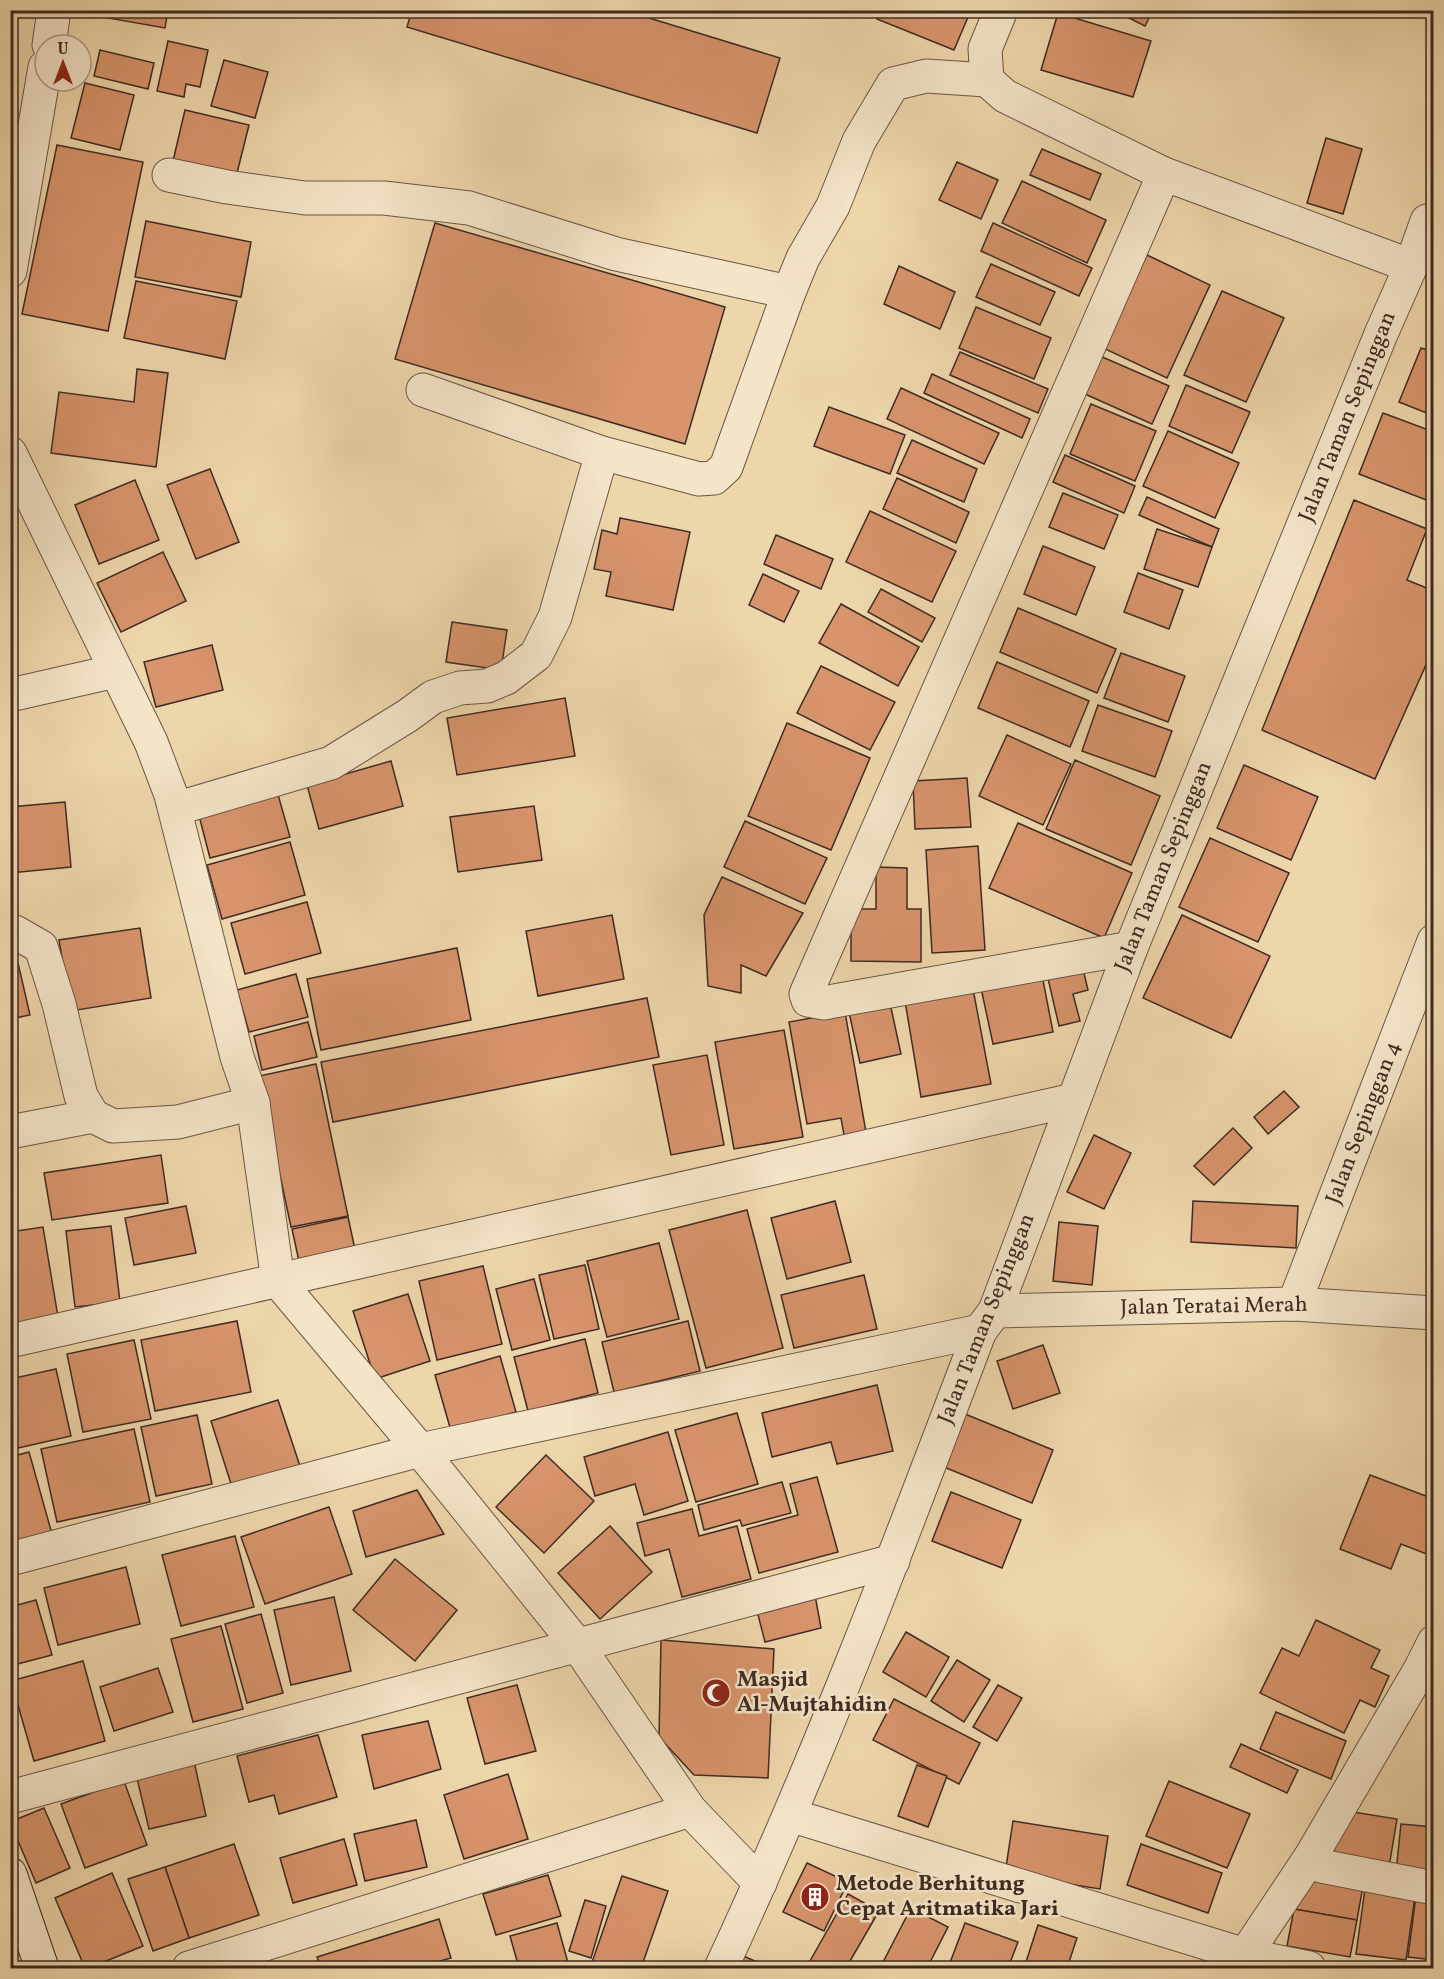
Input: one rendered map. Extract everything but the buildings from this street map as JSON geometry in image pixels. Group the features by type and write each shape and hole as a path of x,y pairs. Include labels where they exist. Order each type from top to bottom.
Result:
{"street":[{"path":"51,33 54,10"},
{"path":"987,80 985,49 1001,10"},
{"path":"423,390 602,453 699,479 714,478 726,467 789,292 803,258 833,206 859,141 893,84 927,76 987,80 1005,96 1164,174 1411,266"},
{"path":"10,271 41,93"},
{"path":"1131,948 834,1001 813,1002 808,1000 806,994 1164,174"},
{"path":"169,175 227,187 305,198 384,198 470,208 616,254 789,292"},
{"name":"Jalan Taman Sepinggan","path":"721,1968 790,1815 893,1561 1131,948 1411,266 1427,221"},
{"path":"10,453 151,742 174,809 237,1057 253,1103 278,1281 420,1450 578,1646 690,1810 760,1883"},
{"path":"174,809 331,763 407,716 433,697 460,688 487,686 506,678 536,655 555,617 602,453"},
{"path":"10,695 116,671"},
{"path":"10,932 15,932 41,947 59,1004 81,1096 93,1116 113,1126 178,1122 253,1103"},
{"name":"Jalan Sepinggan 4","path":"1294,1304 1434,941"},
{"path":"10,1341 1073,1100"},
{"path":"10,1132 93,1116"},
{"name":"Jalan Teratai Merah","path":"10,1559 420,1450 987,1321 1294,1304 1434,1313"},
{"path":"10,1797 893,1561"},
{"path":"1245,1955 1310,1858 1434,1642"},
{"path":"189,1968 690,1810"},
{"path":"790,1815 1245,1955 1309,1968"},
{"path":"1310,1858 1321,1866 1434,1888"},
{"path":"10,1874 42,1968"}],"place":[{"name":"Masjid Al-Mujtahidin","path":"716,1693"},
{"name":"Metode Berhitung Cepat Aritmatika Jari","path":"815,1897"}]}
